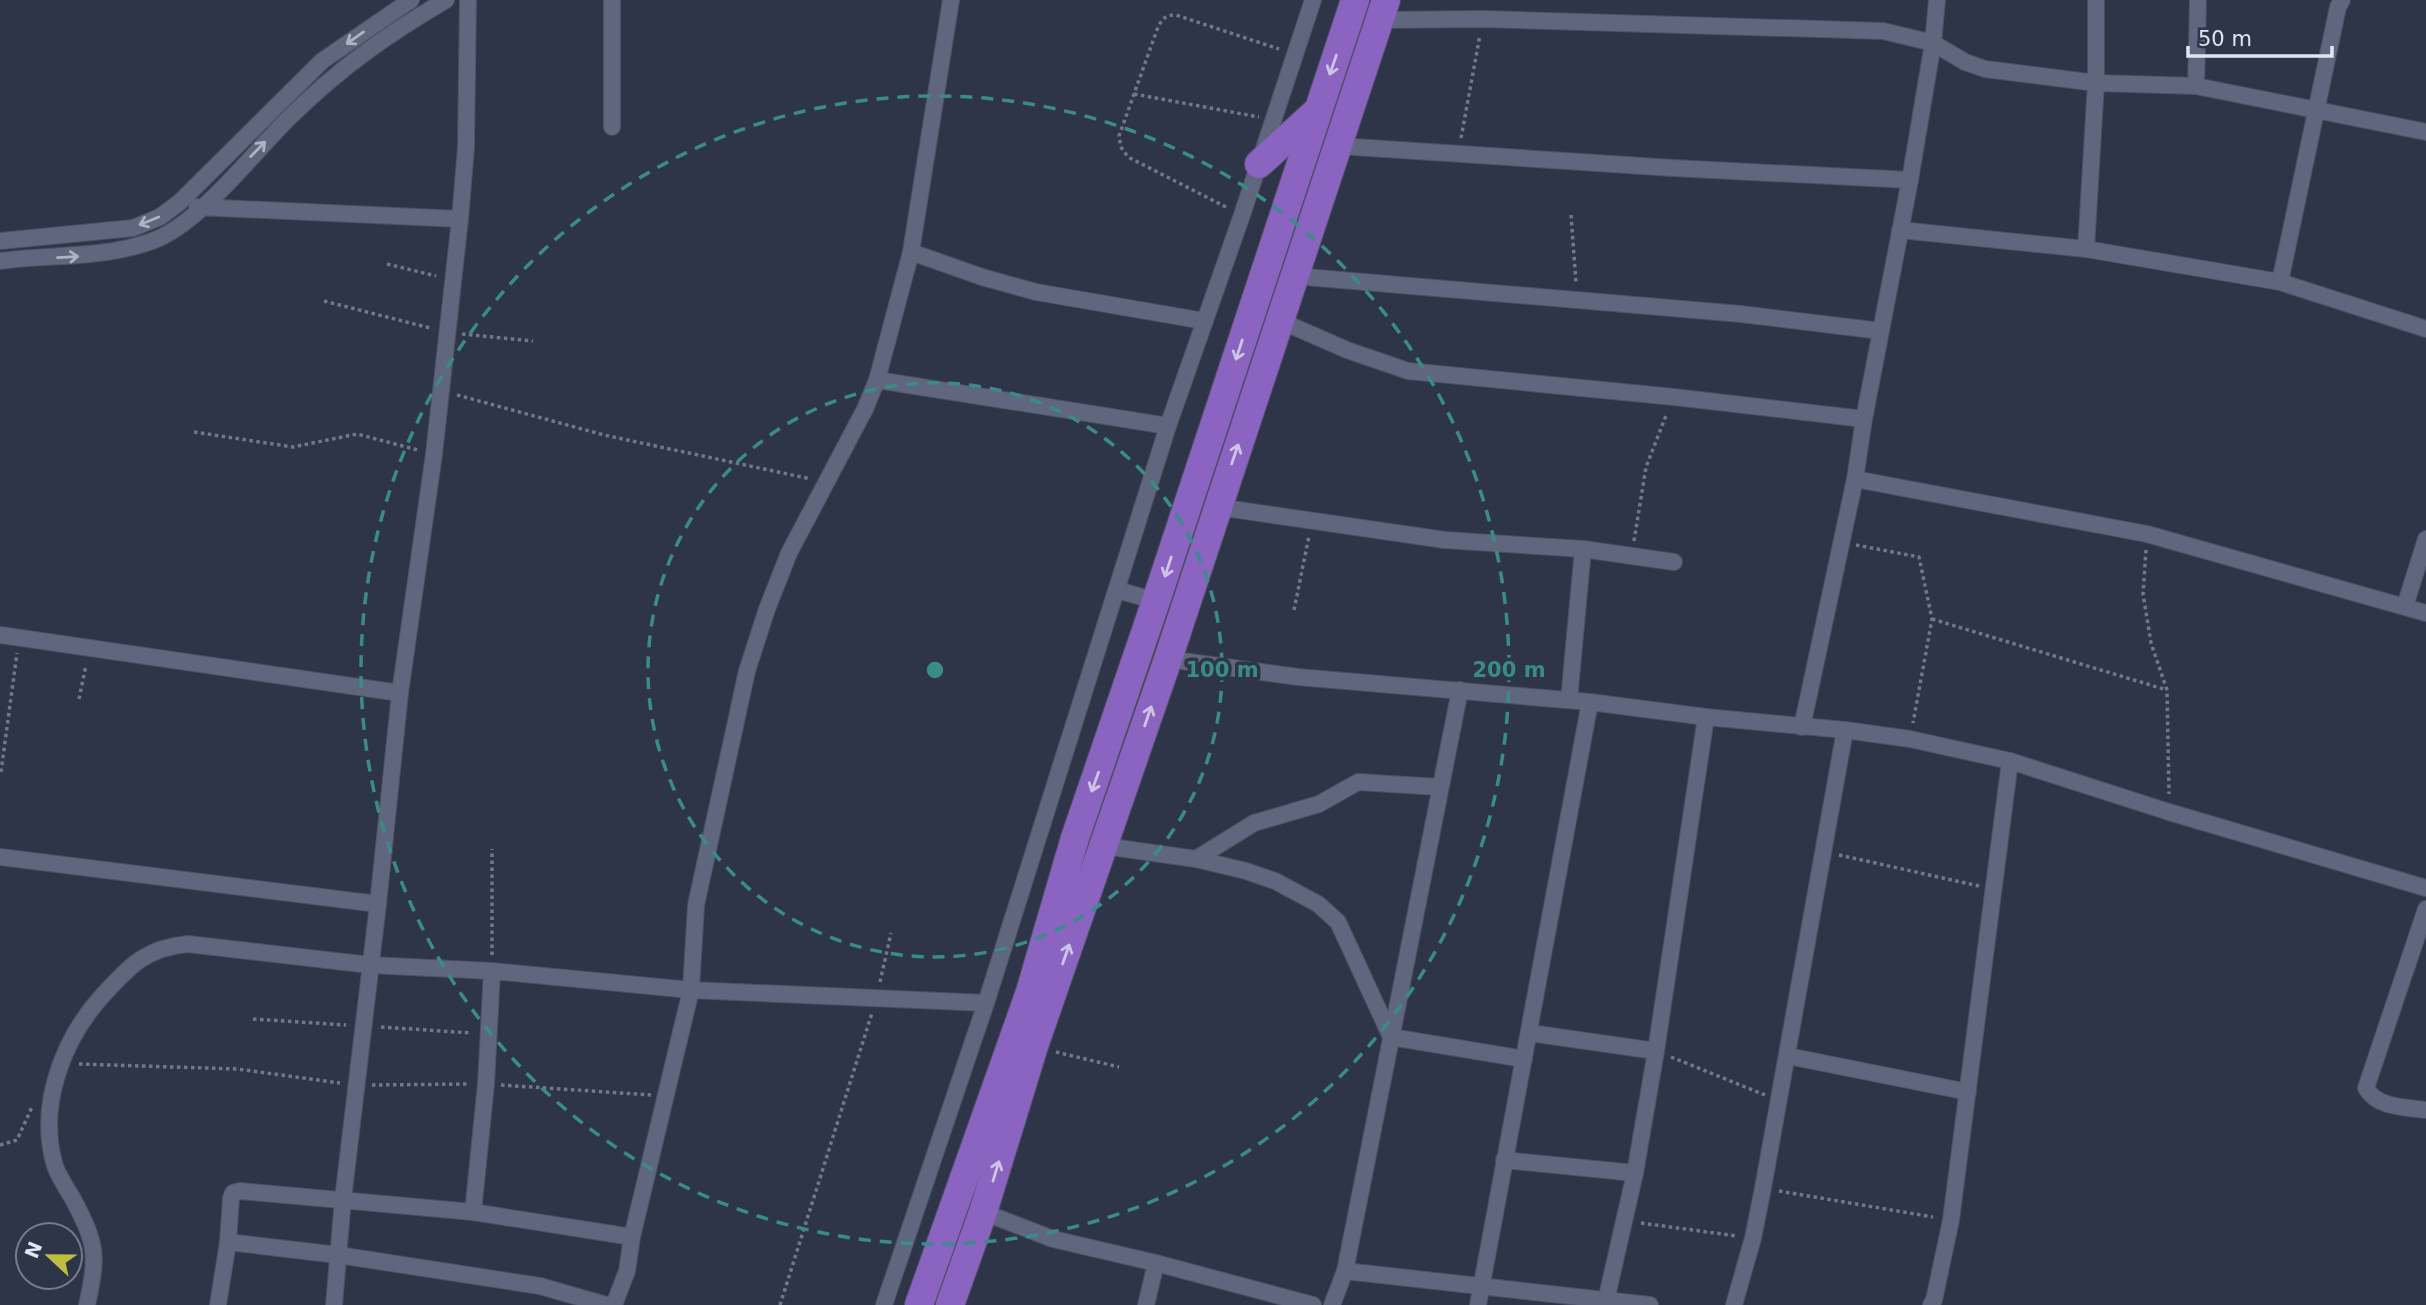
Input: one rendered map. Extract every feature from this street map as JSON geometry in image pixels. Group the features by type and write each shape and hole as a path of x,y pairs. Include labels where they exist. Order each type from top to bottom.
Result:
{"highway":[{"path":"919,1305 1030,992 1075,838 1355,0"},
{"path":"950,1305 983,1212 1034,1046 1168,659 1383,10"},
{"path":"1259,164 1318,110"}],"street":[{"path":"0,241 133,228 160,217 180,202 322,61 411,0"},
{"path":"0,261 85,256 125,250 155,241 202,208 292,115 330,80 367,50 446,0"},
{"path":"334,1305 343,1199 400,693 434,454 460,219 466,147 468,0"},
{"path":"612,0 612,127"},
{"path":"614,1305 627,1271 632,1237 691,990 696,905 747,671 789,553 866,409 877,380 912,252 951,0"},
{"path":"884,1305 986,1003 1168,426 1313,0"},
{"path":"1802,727 1855,479 1910,180 1933,43 1937,0"},
{"path":"2086,249 2096,83 2095,0"},
{"path":"2196,86 2198,0"},
{"path":"2280,282 2314,110 2337,7 2342,0"},
{"path":"1383,10 1483,19 1860,29 1913,36 1985,69 2096,83 2196,86 2426,132"},
{"path":"1339,146 1673,169 1910,180"},
{"path":"180,202 202,208 460,219"},
{"path":"1900,230 2086,249 2280,282 2426,329"},
{"path":"912,252 982,277 1036,292 1204,321"},
{"path":"1294,276 1741,314 1881,331"},
{"path":"1252,308 1347,350 1408,371 1864,419"},
{"path":"877,380 1168,426"},
{"path":"1855,479 2147,534 2426,613"},
{"path":"1217,507 1445,540 1583,549 1674,562"},
{"path":"2405,606 2426,538"},
{"path":"1569,700 1583,549"},
{"path":"1117,590 1156,601"},
{"path":"0,635 400,693"},
{"path":"1168,659 1298,677 1590,702 1910,739 2010,761 2169,812 2426,888"},
{"path":"1332,1305 1345,1271 1460,690"},
{"path":"1478,1305 1590,702"},
{"path":"1606,1303 1635,1173 1656,1051 1706,717"},
{"path":"1734,1305 1753,1238 1763,1188 1845,730"},
{"path":"1931,1305 1951,1220 2010,761"},
{"path":"1196,859 1254,823 1319,804 1358,782 1439,787"},
{"path":"1075,838 1103,847 1196,859 1246,871 1275,881 1318,904 1338,922 1391,1037"},
{"path":"0,857 378,904"},
{"path":"2426,909 2366,1088 2378,1101 2426,1110"},
{"path":"87,1305 96,1265 92,1237 55,1167 50,1131 54,1086 63,1056 92,1007 144,956 166,946 188,944 370,965 492,971 691,990 986,1003"},
{"path":"473,1212 486,1084 492,971"},
{"path":"1530,1033 1656,1051"},
{"path":"1391,1037 1524,1059"},
{"path":"1788,1056 1968,1091"},
{"path":"1504,1160 1635,1173"},
{"path":"218,1305 228,1242 231,1198 235,1192 244,1190 473,1212 632,1237"},
{"path":"983,1212 1053,1239 1313,1305"},
{"path":"228,1242 338,1255 540,1286 606,1305"},
{"path":"1146,1305 1156,1263"},
{"path":"1345,1271 1606,1303 1650,1305"}],"path":[{"path":"1242,215 1128,157 1121,147 1119,136 1158,27 1168,15 1177,15 1294,54"},
{"path":"1458,153 1483,19"},
{"path":"1134,94 1273,120"},
{"path":"1571,215 1578,301"},
{"path":"387,264 452,281"},
{"path":"324,300 447,332 533,341"},
{"path":"440,391 604,435 827,482"},
{"path":"1632,556 1646,467 1674,397"},
{"path":"194,432 293,447 357,434 434,454"},
{"path":"1294,610 1312,520"},
{"path":"2147,534 2143,594 2151,643 2167,690 2169,812"},
{"path":"1841,542 1919,557 1932,619 1910,739"},
{"path":"1932,619 2167,690"},
{"path":"1,772 19,638"},
{"path":"79,699 90,649"},
{"path":"492,849 492,971"},
{"path":"1824,852 1994,890"},
{"path":"780,1305 876,999 891,933"},
{"path":"1034,1046 1119,1067"},
{"path":"1656,1051 1779,1100"},
{"path":"0,1145 18,1140 35,1101 79,1064 237,1069"},
{"path":"486,1084 667,1096"},
{"path":"1763,1188 1951,1220"},
{"path":"1625,1221 1753,1238"}]}
